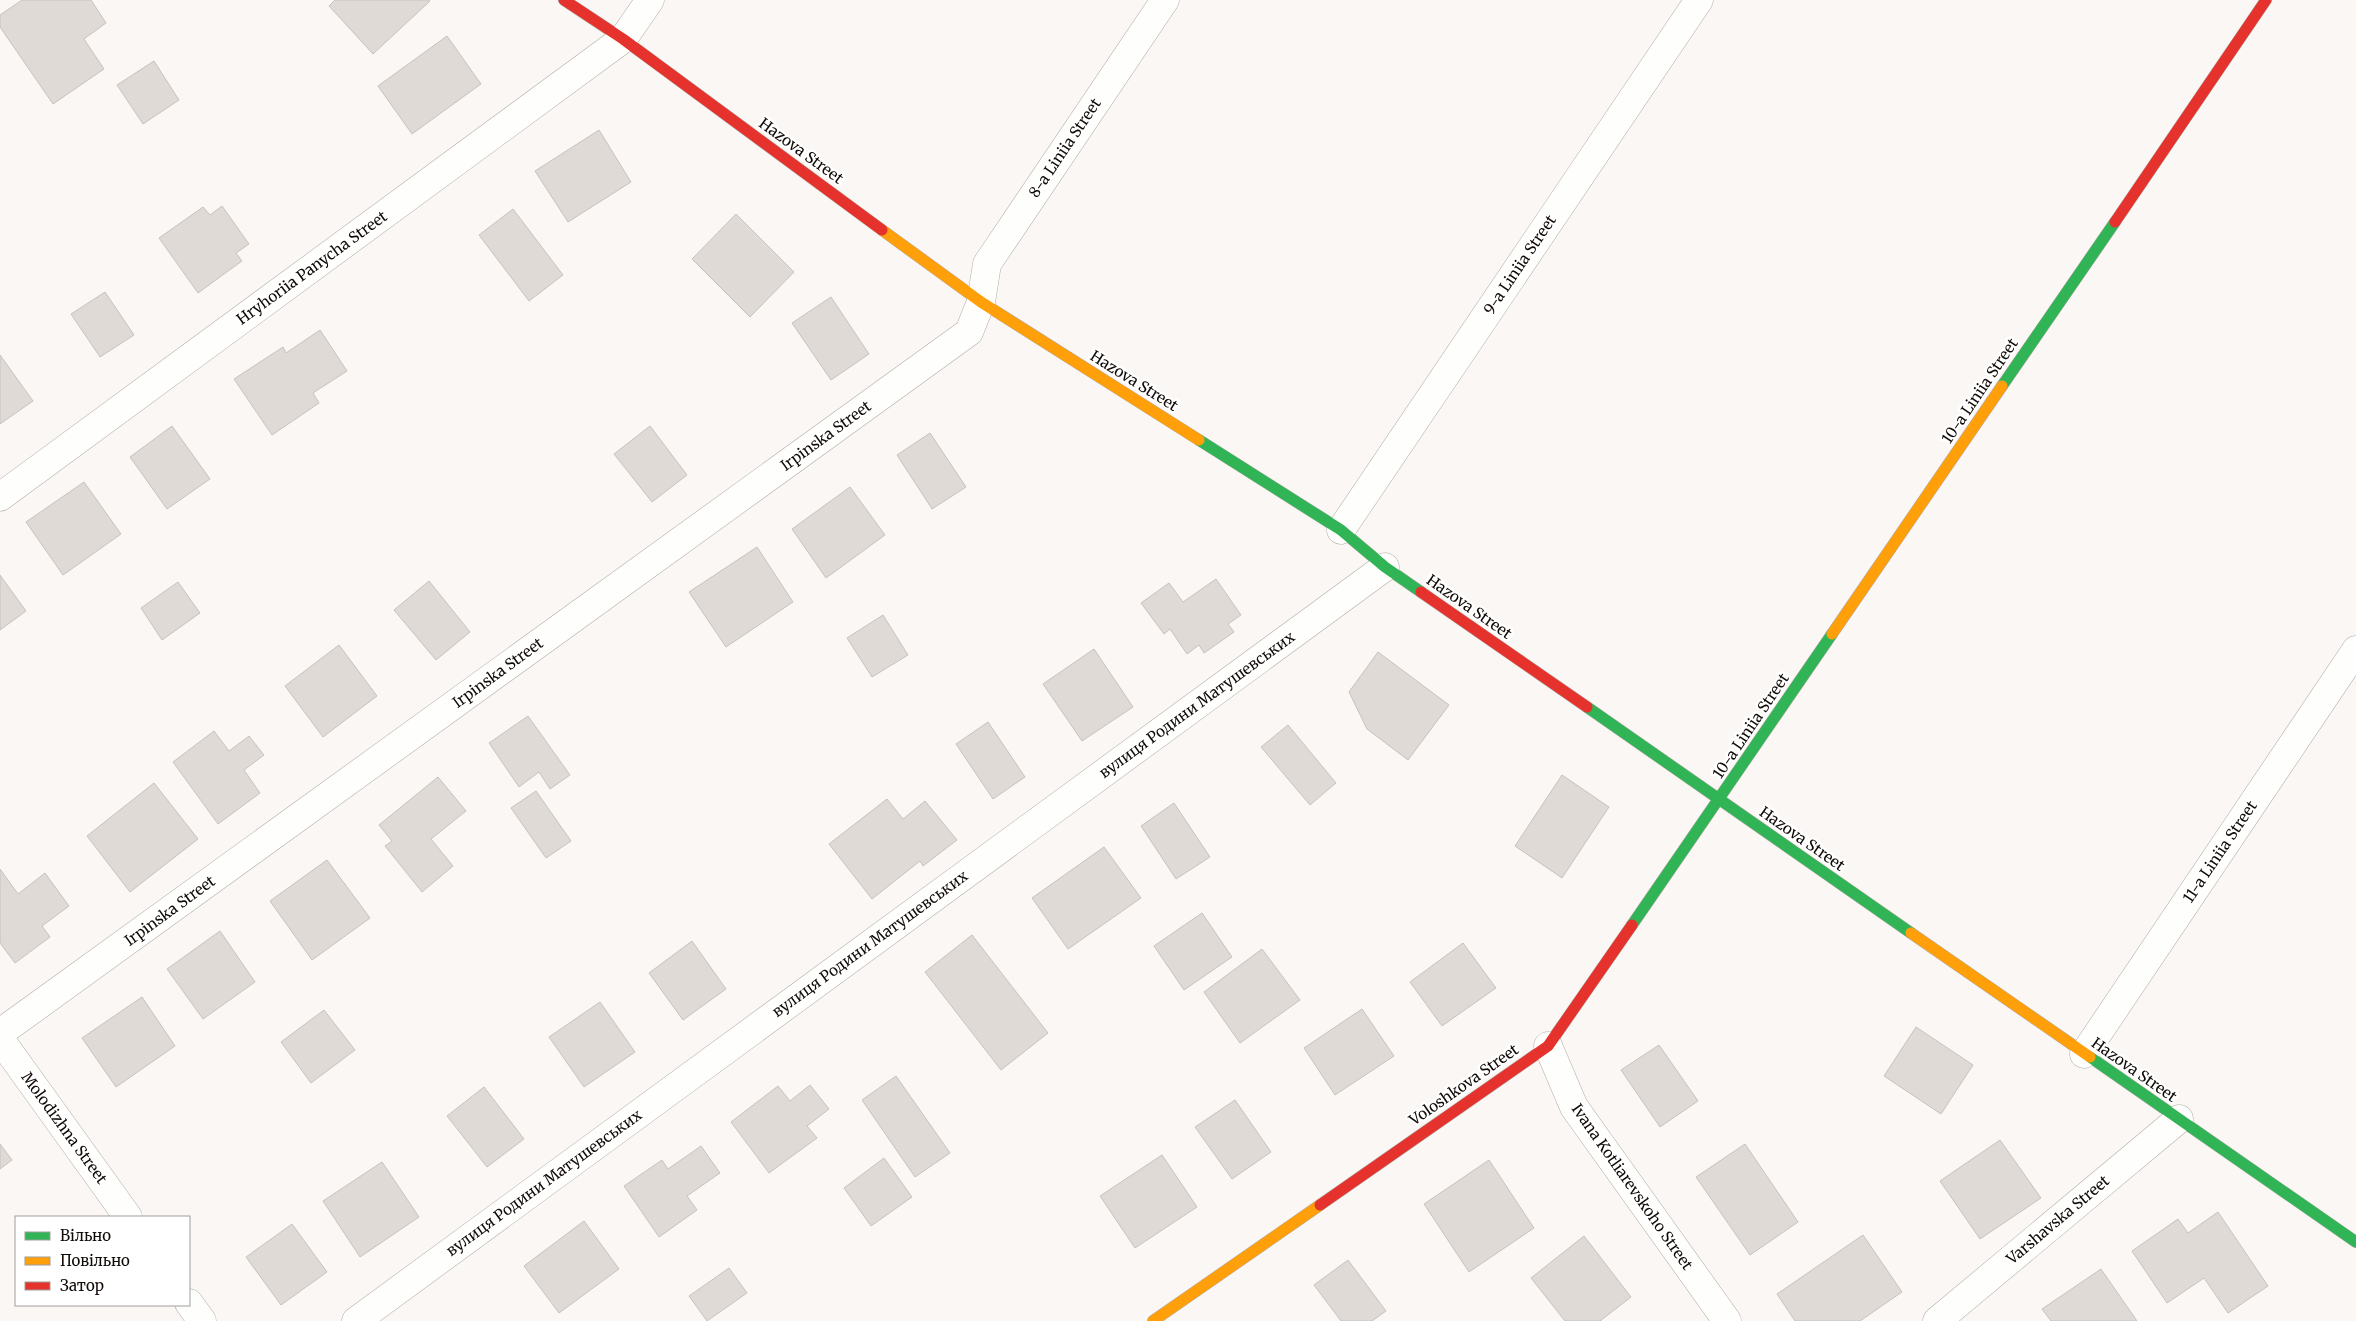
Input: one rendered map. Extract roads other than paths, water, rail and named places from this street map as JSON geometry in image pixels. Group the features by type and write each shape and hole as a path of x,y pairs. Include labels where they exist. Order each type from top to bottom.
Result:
{"street":[{"name":"Hazova Street","path":"564,0 623,40 981,302 1342,530 1385,567 2356,1242"},
{"name":"Hryhoriia Panycha Street","path":"0,497 623,40 650,0"},
{"name":"8-a Liniia Street","path":"981,302 987,264 1166,0"},
{"name":"9-a Liniia Street","path":"1342,530 1699,0"},
{"name":"10-a Liniia Street","path":"1719,800 2266,0"},
{"name":"Irpinska Street","path":"0,1033 969,332 981,302"},
{"name":"вулиця Родини Матушевських","path":"356,1321 1385,567"},
{"name":"11-a Liniia Street","path":"2084,1054 2356,650"},
{"name":"Voloshkova Street","path":"1152,1321 1548,1046 1719,800"},
{"name":"Molodizhna Street","path":"0,1039 127,1216"},
{"name":"Ivana Kotliarevskoho Street","path":"1548,1046 1574,1107 1727,1321"},
{"name":"Varshavska Street","path":"1937,1321 2179,1119"},
{"path":"190,1304 202,1321"}]}
